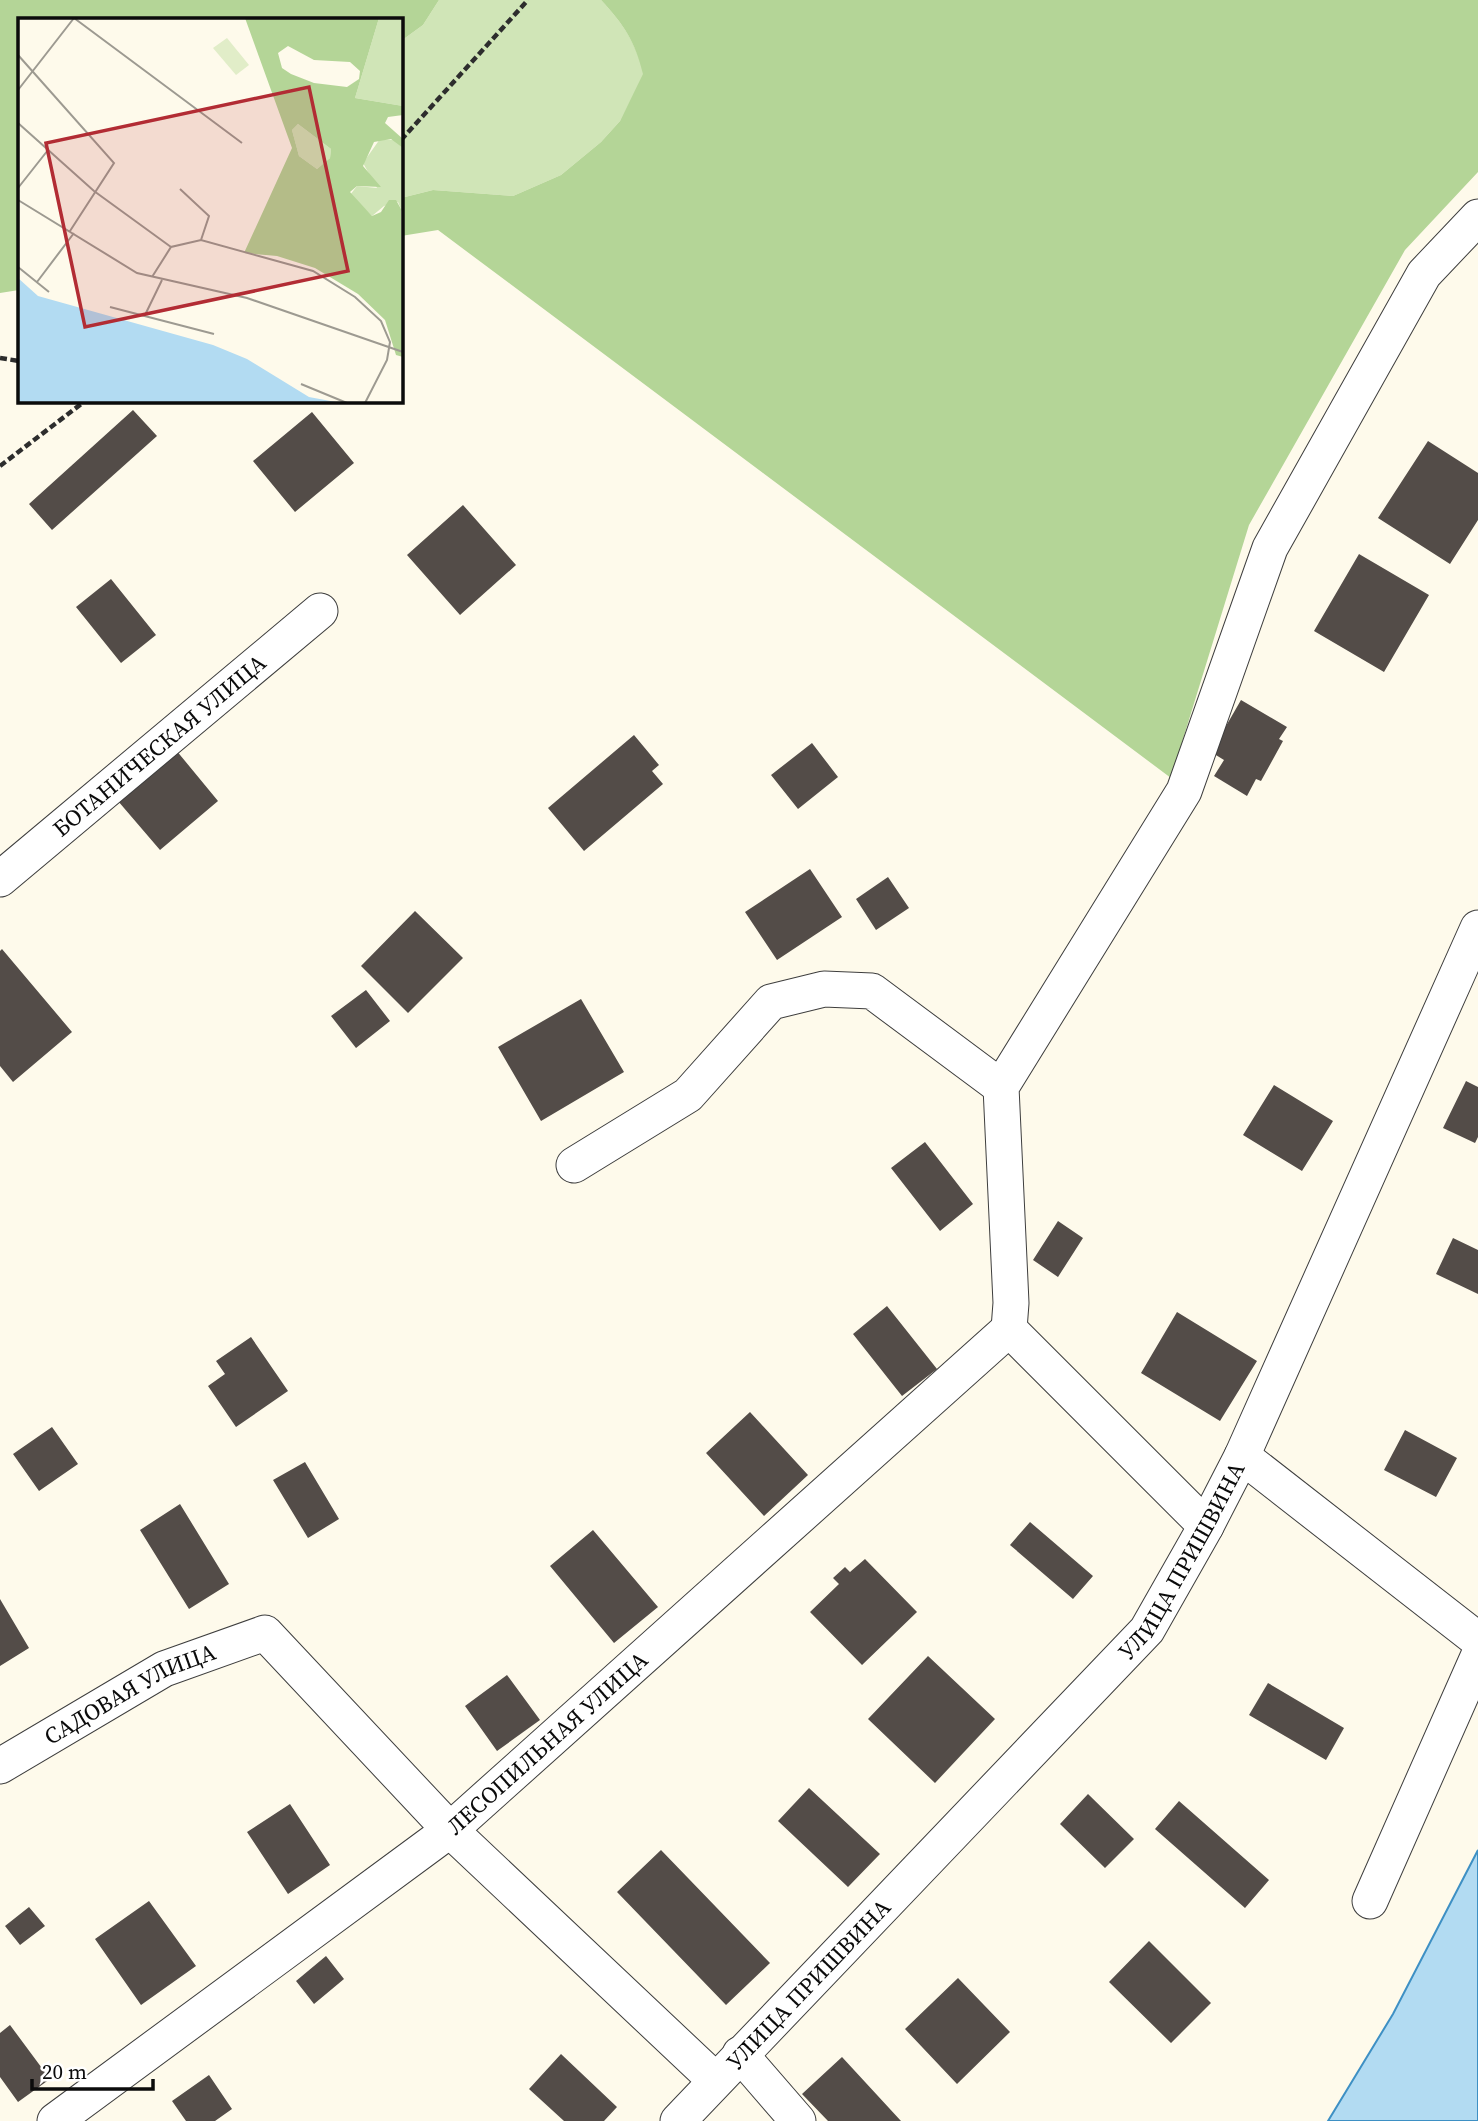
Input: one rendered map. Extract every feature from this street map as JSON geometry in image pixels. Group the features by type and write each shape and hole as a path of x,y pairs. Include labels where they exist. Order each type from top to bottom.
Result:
{"street":[{"path":"1206,1526 1009,1329 1011,1303 1001,1087 1184,791 1270,548 1424,274 1478,217"},
{"name":"БОТАНИЧЕСКАЯ УЛИЦА","path":"0,879 320,611"},
{"name":"УЛИЦА ПРИШВИНА","path":"678,2121 1147,1630 1206,1526 1241,1456 1478,928"},
{"path":"574,1166 688,1095 771,1002 824,989 872,991 1001,1087"},
{"name":"ЛЕСОПИЛЬНАЯ УЛИЦА","path":"55,2121 450,1830 1009,1329"},
{"path":"1241,1456 1478,1640"},
{"name":"САДОВАЯ УЛИЦА","path":"0,1766 164,1669 265,1633 450,1830"},
{"path":"1370,1901 1478,1657"},
{"path":"450,1830 716,2080"},
{"path":"740,2054 798,2121"}],"path":[{"path":"402,139 528,0"},
{"path":"0,358 18,361"},
{"path":"0,466 84,402"}],"green space":[{"path":"0,0 439,0 423,25 402,40 402,18 18,18 18,290 0,293"},
{"path":"439,0 601,0 628,34 644,74 620,121 601,142 561,175 513,196 433,190 402,198 402,40 423,25"},
{"path":"601,0 1478,0 1478,172 1405,250 1249,525 1171,778 438,230 402,236 402,198 433,190 513,196 561,175 601,142 620,121 643,74 628,34"}],"water":[{"path":"1478,1850 1478,2121 1328,2121 1393,2014"}],"building":[{"path":"133,410 157,436 52,530 29,504"},
{"path":"312,412 354,463 295,512 253,461"},
{"path":"1428,441 1478,473 1478,520 1450,564 1378,518"},
{"path":"463,505 516,565 460,615 407,555"},
{"path":"1359,554 1429,595 1384,672 1314,631"},
{"path":"111,579 156,635 121,663 76,607"},
{"path":"1241,700 1287,727 1279,739 1283,741 1261,781 1256,779 1247,796 1214,776 1224,760 1211,752"},
{"path":"634,735 659,765 652,771 663,784 584,851 548,808"},
{"path":"812,743 838,777 798,809 771,775"},
{"path":"171,744 218,801 160,850 112,794"},
{"path":"810,869 842,917 777,960 745,912"},
{"path":"888,877 909,908 876,930 856,899"},
{"path":"415,911 463,958 408,1013 361,966"},
{"path":"2,949 72,1032 13,1082 0,1066"},
{"path":"366,990 390,1021 356,1048 331,1016"},
{"path":"581,999 624,1072 541,1121 498,1047"},
{"path":"1466,1081 1478,1087 1478,1137 1475,1143 1443,1128"},
{"path":"1274,1085 1333,1121 1302,1171 1243,1135"},
{"path":"925,1142 973,1204 940,1231 891,1168"},
{"path":"1058,1221 1083,1238 1058,1277 1033,1260"},
{"path":"1453,1238 1478,1250 1478,1294 1436,1274"},
{"path":"887,1306 937,1369 902,1396 853,1334"},
{"path":"1177,1312 1257,1361 1220,1421 1141,1373"},
{"path":"251,1337 288,1391 236,1427 208,1386 225,1374 216,1361"},
{"path":"750,1412 808,1475 764,1516 706,1453"},
{"path":"52,1427 78,1464 39,1491 13,1454"},
{"path":"1405,1430 1457,1458 1436,1497 1384,1470"},
{"path":"305,1462 339,1519 308,1538 273,1480"},
{"path":"180,1504 229,1584 189,1609 140,1530"},
{"path":"1030,1522 1093,1576 1073,1599 1010,1545"},
{"path":"593,1530 658,1607 614,1643 550,1566"},
{"path":"865,1559 917,1612 862,1665 810,1612 839,1584 833,1578 845,1567 850,1572"},
{"path":"0,1599 29,1648 0,1666"},
{"path":"928,1656 995,1719 935,1783 868,1719"},
{"path":"507,1675 540,1720 497,1751 465,1706"},
{"path":"1268,1683 1344,1728 1326,1760 1249,1715"},
{"path":"809,1788 880,1854 848,1887 778,1821"},
{"path":"1088,1794 1134,1839 1105,1868 1060,1824"},
{"path":"1179,1801 1269,1880 1245,1908 1155,1829"},
{"path":"290,1804 330,1865 288,1894 247,1832"},
{"path":"661,1850 770,1963 726,2005 617,1892"},
{"path":"149,1901 196,1966 141,2005 95,1939"},
{"path":"29,1907 45,1926 20,1945 5,1926"},
{"path":"1149,1941 1211,2003 1171,2043 1109,1982"},
{"path":"326,1956 344,1979 314,2004 296,1981"},
{"path":"958,1978 1010,2032 957,2084 905,2029"},
{"path":"10,2025 50,2079 18,2102 0,2077 0,2033"},
{"path":"561,2054 617,2107 604,2121 564,2121 529,2089"},
{"path":"842,2057 901,2121 828,2121 802,2094"},
{"path":"209,2075 232,2109 215,2121 186,2121 172,2101"}]}
